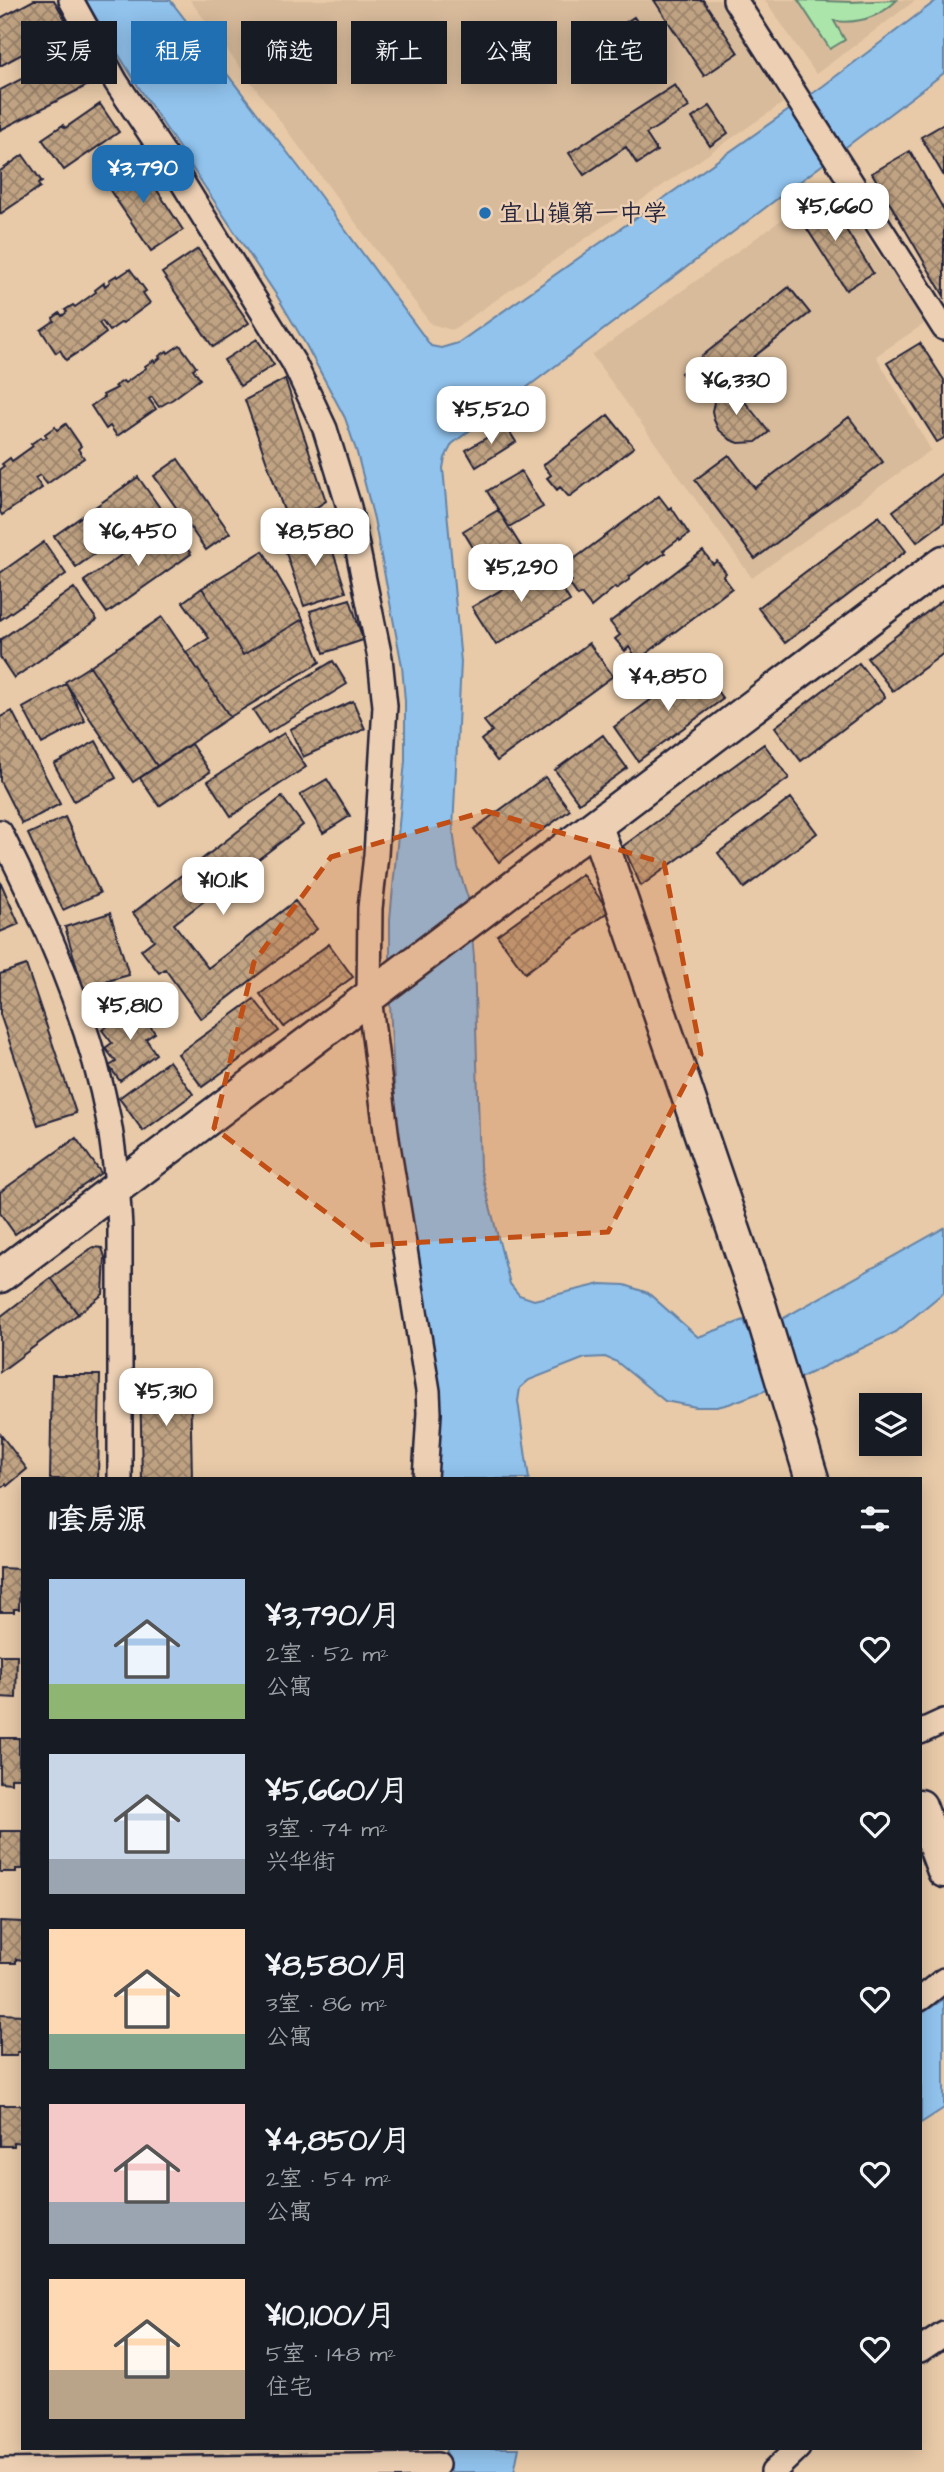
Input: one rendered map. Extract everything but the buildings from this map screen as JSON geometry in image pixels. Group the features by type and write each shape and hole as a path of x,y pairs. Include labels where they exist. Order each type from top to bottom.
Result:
{"street":[{"path":"71,0 116,82 176,172 294,363 325,429 349,507 380,658 385,706 370,908 379,990 387,1139 427,1382 429,1413 425,1477"},
{"path":"735,0 944,328"},
{"path":"0,1276 944,562"},
{"path":"596,825 760,1307 810,1477"},
{"path":"0,832 44,926 88,1042 107,1115 118,1187 120,1228 120,1477"},
{"path":"922,1731 944,1721"},
{"path":"922,1812 944,1871"},
{"path":"922,1997 944,1980"},
{"path":"922,2349 944,2334"},
{"path":"773,2472 796,2450"},
{"path":"0,2471 107,2463 437,2462"}],"highlighted area":[{"path":"486,811 664,863 701,1054 608,1232 369,1245 214,1128 254,962 331,857"}],"shaded area":[{"name":"宜山镇第一中学","path":"190,0 719,0 783,103 452,330 431,324 252,84 337,84 337,21 241,21 241,69 227,50 227,21 206,21"},
{"path":"765,0 916,0 816,74"},
{"path":"829,186 927,322 876,356 931,450 752,578 592,355"}],"green space":[{"path":"798,0 897,0 868,18 852,22 834,21 845,40 830,49"}],"water":[{"path":"85,0 170,0 186,21 131,21 131,75 117,52 117,21 98,21"},
{"path":"937,0 944,0 944,73 452,444 445,458 443,468 461,662 453,830 458,867 469,901 474,957 480,1167 510,1284 519,1295 534,1300 601,1284 625,1285 648,1293 698,1337 744,1320 749,1332 780,1320 944,1228 944,1292 896,1332 802,1377 729,1404 696,1407 665,1401 617,1362 605,1357 585,1358 529,1380 520,1388 518,1401 529,1477 433,1477 419,1291 396,1118 390,1004 390,919 405,761 402,666 374,519 357,453 345,418 277,296 137,84 227,84 227,74 431,346 441,348 458,343 823,86"},
{"path":"944,1999 944,2108 922,2122 922,2013"},
{"path":"446,2450 519,2450 514,2472 444,2472"}],"place":[{"name":"宜山镇第一中学","path":"485,213"}]}
